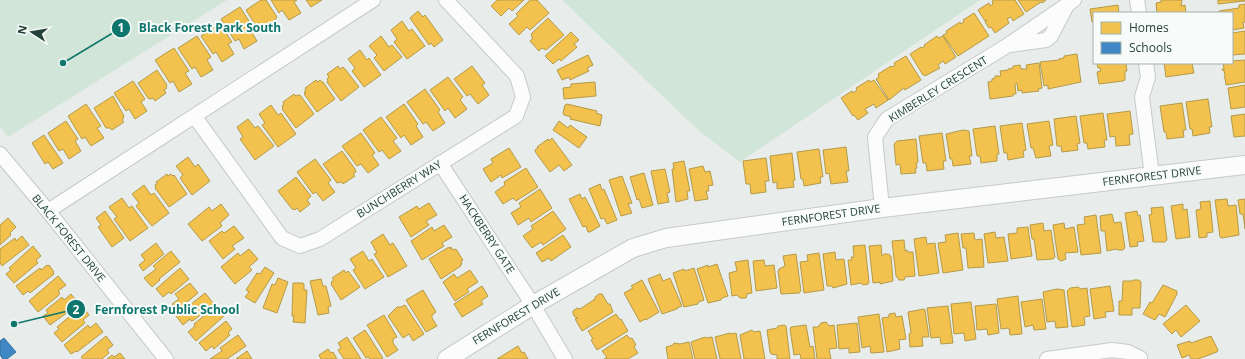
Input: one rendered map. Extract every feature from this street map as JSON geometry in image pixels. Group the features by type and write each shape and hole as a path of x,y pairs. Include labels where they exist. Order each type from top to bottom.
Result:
{"street":[{"path":"48,211 195,117 373,0"},
{"name":"BUNCHBERRY WAY","path":"195,117 282,238 300,246 320,239 516,116 524,97 517,76 446,0"},
{"path":"1137,0 1139,12"},
{"name":"KIMBERLEY CRESCENT","path":"882,208 876,137 887,119 1005,47 1071,2"},
{"path":"1146,64 1148,77 1142,97 1152,176"},
{"name":"BLACK FOREST DRIVE","path":"0,154 48,211 166,359"},
{"name":"HACKBERRY GATE","path":"440,163 533,305 565,359"},
{"name":"FERNFOREST DRIVE","path":"447,359 533,305 633,248 666,238 882,208 1245,165"},
{"path":"1047,359 1112,350 1128,352 1140,359"}],"green space":[{"path":"0,0 227,0 8,137 0,126"},
{"path":"562,0 980,0 740,162 698,130"}],"building: Homes":[{"path":"261,0 266,0 277,17 274,21 277,25 266,32 263,28 260,30 259,28 258,29 246,10"},
{"path":"271,0 297,0 294,2 301,13 289,20 282,10 279,13"},
{"path":"306,0 322,0 311,7"},
{"path":"497,0 524,0 512,11 509,8 501,16 491,6"},
{"path":"530,0 537,0 549,13 530,30 527,27 519,35 509,24 518,16 516,14"},
{"path":"1015,0 1024,14 1013,21 1011,17 1007,19 1009,23 995,33 991,27 989,28 985,22 987,20 985,21 978,10 989,3 990,6 993,4 992,1"},
{"path":"1018,0 1046,0 1026,12"},
{"path":"1161,0 1182,0 1181,6 1185,5 1186,12 1157,12 1156,3 1161,2"},
{"path":"1218,0 1245,0 1245,1 1218,4"},
{"path":"1245,4 1245,22 1243,22 1244,28 1233,30 1233,12 1219,11 1239,8 1239,5"},
{"path":"1118,5 1119,12 1093,12 1092,22 1090,9"},
{"path":"240,7 254,29 251,31 257,41 244,49 239,39 235,41 221,19"},
{"path":"418,11 423,17 425,15 443,40 434,47 431,43 429,45 410,18"},
{"path":"974,13 989,36 958,56 943,35 947,33 946,31 960,22 961,24 964,22 963,20"},
{"path":"548,18 564,35 546,50 542,48 539,51 530,41 533,38 531,34"},
{"path":"402,21 409,31 412,29 425,46 407,59 394,42 397,39 391,30"},
{"path":"220,24 232,42 228,44 234,54 222,62 216,52 213,54 201,36"},
{"path":"1245,31 1245,54 1233,55 1233,33"},
{"path":"571,32 579,40 574,44 577,47 561,61 559,59 553,64 545,56"},
{"path":"197,36 211,57 207,60 213,70 201,77 195,67 192,69 178,48"},
{"path":"381,36 389,47 392,45 402,57 384,71 374,58 377,55 369,46"},
{"path":"937,36 939,38 943,36 956,57 945,64 943,61 938,65 940,68 925,76 910,54 925,46 924,45"},
{"path":"174,48 189,71 185,73 192,84 179,92 173,81 170,83 155,60"},
{"path":"360,50 367,60 369,58 381,75 364,87 352,71 355,68 348,59"},
{"path":"1077,54 1081,82 1048,89 1048,85 1044,86 1040,62 1059,60 1064,58 1064,56"},
{"path":"588,55 593,65 587,68 589,71 570,80 569,77 562,80 557,70"},
{"path":"906,56 921,80 905,90 904,88 889,100 876,79 879,77 878,74 891,66 892,67 895,65 894,63"},
{"path":"1245,60 1245,82 1226,85 1224,70 1223,71 1222,69 1224,69 1223,64 1233,64 1233,61"},
{"path":"1039,63 1042,88 1038,89 1039,91 1022,93 1022,90 1018,91 1017,83 1015,84 1016,94 1013,94 1013,96 990,99 988,82 992,81 995,76 1001,76 1000,71 1008,70 1013,68 1013,66 1020,65 1021,69 1027,69 1026,65"},
{"path":"1097,64 1126,64 1127,71 1125,71 1125,80 1099,84 1097,72 1101,71 1100,68 1098,68"},
{"path":"1164,64 1192,64 1194,73 1166,77"},
{"path":"338,66 340,69 343,67 345,69 359,87 341,101 327,82 329,77 327,74"},
{"path":"472,66 485,83 482,85 489,95 478,104 470,94 467,96 454,79"},
{"path":"157,70 167,85 167,88 164,90 166,93 155,101 153,98 148,98 138,83"},
{"path":"448,77 463,97 460,100 467,109 455,118 448,108 445,111 430,90"},
{"path":"316,80 318,82 320,80 323,82 335,99 317,112 304,94 306,93 304,92 306,90 305,88"},
{"path":"869,80 870,82 874,80 888,100 876,108 874,104 865,109 868,113 858,120 854,115 853,116 841,98 852,91 853,93 857,90 856,88"},
{"path":"133,81 145,99 141,102 147,111 135,119 129,109 126,111 114,93"},
{"path":"595,82 596,96 564,99 563,88 571,87 571,84"},
{"path":"1245,85 1245,107 1231,109 1228,88"},
{"path":"425,89 440,110 438,112 445,123 433,131 426,122 423,124 407,102"},
{"path":"294,94 296,96 300,95 314,114 296,128 282,109 284,104 283,102"},
{"path":"113,96 124,116 122,120 124,122 112,130 110,128 106,128 94,108"},
{"path":"1208,99 1212,127 1209,127 1210,133 1193,136 1192,129 1190,129 1186,102"},
{"path":"1182,103 1186,130 1183,130 1184,137 1167,139 1166,132 1164,132 1160,106"},
{"path":"86,104 101,126 97,128 104,138 91,146 85,137 82,139 68,116"},
{"path":"404,104 418,124 416,126 423,137 411,145 404,135 401,138 386,117"},
{"path":"567,104 597,111 596,113 602,115 600,126 570,119 571,117 564,115 565,105"},
{"path":"271,105 278,115 281,113 296,134 278,147 262,125 265,123 259,114"},
{"path":"1130,111 1133,134 1129,135 1130,145 1116,146 1115,136 1110,137 1107,114"},
{"path":"1103,113 1107,140 1104,140 1105,147 1088,149 1087,143 1084,143 1080,116"},
{"path":"1245,114 1245,136 1234,137 1231,116"},
{"path":"1076,116 1080,143 1077,144 1078,150 1062,152 1061,146 1057,146 1054,119"},
{"path":"381,117 397,138 393,141 401,151 389,159 382,150 379,152 363,130"},
{"path":"248,119 255,128 258,126 274,146 255,160 240,139 243,137 237,127"},
{"path":"66,121 78,139 75,141 81,151 69,159 63,149 59,151 48,133"},
{"path":"559,121 568,128 570,125 587,137 579,148 553,130"},
{"path":"1049,121 1053,145 1049,146 1051,156 1036,158 1033,148 1031,148 1027,124"},
{"path":"1022,123 1026,150 1023,151 1024,157 1008,160 1007,153 1004,153 1000,126"},
{"path":"995,126 999,154 997,154 997,161 981,163 980,156 977,156 973,129"},
{"path":"963,130 969,131 972,156 969,156 971,164 953,166 952,159 950,159 946,134"},
{"path":"361,133 375,153 372,155 379,165 368,173 361,164 357,166 342,146"},
{"path":"942,133 946,161 943,161 944,169 927,171 926,163 923,163 919,136"},
{"path":"44,135 63,163 53,169 48,162 45,164 32,143"},
{"path":"552,138 572,165 564,171 559,165 550,172 536,153 535,150 538,148 537,147 548,139 549,141"},
{"path":"916,139 918,162 916,163 916,173 901,174 900,164 896,165 894,144 897,141"},
{"path":"846,147 849,171 846,171 848,182 831,184 829,173 826,174 823,150"},
{"path":"509,148 521,167 502,178 501,175 491,182 483,169 493,163 491,159"},
{"path":"819,149 823,177 820,177 821,183 804,186 803,179 801,179 797,152"},
{"path":"342,151 356,172 353,174 355,176 343,184 342,182 337,183 323,164"},
{"path":"792,153 795,180 793,181 794,187 777,189 777,182 773,183 770,156"},
{"path":"188,157 195,167 198,164 210,181 192,195 180,178 183,175 176,166"},
{"path":"766,158 769,181 765,181 766,192 751,194 750,184 746,184 743,161"},
{"path":"315,159 331,180 328,183 335,192 323,201 316,192 313,194 297,172"},
{"path":"684,161 690,191 687,191 688,199 676,202 672,169 674,169 673,163"},
{"path":"703,166 705,172 710,171 713,185 708,186 709,191 706,191 708,199 695,201 689,169"},
{"path":"526,168 538,187 516,201 513,198 503,204 495,192 505,185 504,182"},
{"path":"665,169 670,192 667,193 669,202 658,204 651,171"},
{"path":"644,173 653,205 642,208 639,199 637,200 630,177"},
{"path":"167,174 168,176 171,174 173,176 174,175 187,194 169,207 155,188 155,185 157,184 156,182"},
{"path":"622,176 632,203 628,204 632,213 621,216 609,180"},
{"path":"296,177 311,196 307,200 310,204 300,212 297,208 295,210 292,209 278,191"},
{"path":"600,184 602,190 604,189 617,220 607,224 604,218 601,219 589,189"},
{"path":"144,185 151,195 154,193 169,213 152,226 136,206 139,203 132,194"},
{"path":"540,189 552,208 531,222 529,218 518,225 511,213 521,207 519,203"},
{"path":"580,194 582,199 585,197 600,226 590,232 588,232 586,226 583,227 569,199"},
{"path":"122,198 129,208 132,206 148,228 130,241 114,219 117,217 109,207"},
{"path":"1227,199 1228,206 1236,205 1239,235 1222,238 1220,237 1215,200"},
{"path":"1245,199 1245,229 1243,214 1240,214 1238,200"},
{"path":"1210,201 1213,232 1207,233 1207,237 1199,238 1196,210 1201,209 1200,202"},
{"path":"429,203 437,215 426,221 429,225 411,237 399,217 417,206 419,209"},
{"path":"221,204 229,215 220,223 222,226 202,241 188,224 209,207 212,211"},
{"path":"1183,204 1183,210 1187,209 1190,237 1176,239 1171,206"},
{"path":"1163,207 1167,240 1165,242 1153,242 1149,215 1152,214 1151,208"},
{"path":"105,211 124,238 112,247 98,227 101,225 96,218"},
{"path":"553,211 566,229 543,245 541,242 532,248 523,236 533,229 531,226"},
{"path":"1137,211 1138,216 1140,215 1144,241 1137,242 1138,246 1130,247 1125,213"},
{"path":"1112,214 1114,223 1121,222 1125,248 1123,250 1116,249 1107,251 1105,231 1101,231 1100,216"},
{"path":"1096,215 1101,253 1081,255 1077,225 1085,224 1084,217"},
{"path":"8,218 16,227 10,233 11,235 0,245 0,225"},
{"path":"1043,223 1044,231 1051,230 1055,257 1053,259 1037,260 1030,225"},
{"path":"1064,223 1065,229 1074,227 1078,252 1065,253 1066,259 1061,261 1058,259 1053,225"},
{"path":"444,225 452,237 442,243 444,246 422,260 411,241 432,227 434,231"},
{"path":"234,226 244,238 232,246 235,249 223,259 209,241 222,231 224,233"},
{"path":"1028,227 1032,256 1011,259 1008,234 1017,233 1017,228"},
{"path":"995,232 996,238 1004,237 1008,261 988,263 984,234"},
{"path":"958,233 963,270 943,273 938,243 946,242 945,235"},
{"path":"974,233 975,240 982,239 984,267 968,268 966,248 963,248 961,234"},
{"path":"383,234 390,245 393,243 407,266 388,277 374,254 377,253 371,242"},
{"path":"563,235 571,247 551,261 549,258 542,262 536,253"},
{"path":"22,236 29,245 2,266 0,263 0,249 15,238 16,241"},
{"path":"926,237 927,244 935,243 939,273 919,276 914,239"},
{"path":"904,240 905,251 907,250 908,252 913,252 915,276 905,277 904,280 899,280 896,276 892,241"},
{"path":"156,243 164,254 143,271 139,265 145,260 141,255"},
{"path":"865,245 869,282 868,284 863,285 861,283 851,285 848,260 852,260 851,257 854,257 853,246"},
{"path":"881,245 882,256 884,254 888,254 891,256 893,281 880,284 880,282 873,283 869,246"},
{"path":"33,246 41,256 36,260 38,263 14,283 6,274 11,270 9,268"},
{"path":"449,247 453,250 456,249 463,260 461,261 462,264 441,279 429,259"},
{"path":"249,249 258,259 249,267 252,270 235,284 221,267 238,253 240,256"},
{"path":"171,251 180,262 159,279 160,280 152,287 144,278 156,269 153,266"},
{"path":"363,251 369,261 372,259 384,277 365,289 353,270 356,268 350,259"},
{"path":"835,252 836,260 844,259 847,284 833,288 832,286 827,286 823,254"},
{"path":"819,253 824,290 804,293 800,262 808,261 807,255"},
{"path":"796,254 801,291 799,293 781,294 778,271 785,266 783,256"},
{"path":"748,260 752,293 747,294 746,298 740,298 737,295 732,296 729,273 737,271 735,262"},
{"path":"764,260 765,266 774,265 777,288 756,291 753,261"},
{"path":"717,264 728,296 722,298 721,300 708,303 697,269 708,265 708,267"},
{"path":"49,265 54,274 30,293 28,291 23,295 16,286 40,268 41,270"},
{"path":"265,267 274,273 255,303 245,297 249,292 246,290 257,273 260,274"},
{"path":"180,268 189,279 171,294 169,292 163,297 156,289"},
{"path":"694,268 704,300 698,302 698,304 684,307 673,273 684,269 685,271"},
{"path":"344,270 346,273 348,271 360,287 341,300 331,282 334,280 332,278"},
{"path":"470,270 478,282 467,289 469,292 455,301 443,282 454,274 457,278"},
{"path":"660,274 663,281 670,278 682,306 662,314 648,279"},
{"path":"58,276 66,285 58,291 60,293 58,296 38,312 29,301"},
{"path":"278,278 288,282 277,313 263,308 272,284 275,285"},
{"path":"321,279 323,286 326,286 331,306 328,307 329,313 318,315 310,281"},
{"path":"642,280 659,312 640,322 624,293 633,288 631,286"},
{"path":"1139,280 1141,282 1140,308 1132,308 1132,315 1119,315 1119,301 1122,301 1123,281"},
{"path":"190,283 198,293 177,310 172,304 179,299 175,294"},
{"path":"293,283 303,283 304,290 307,290 305,323 293,322"},
{"path":"1163,285 1177,291 1177,294 1165,317 1159,314 1155,320 1143,314"},
{"path":"482,286 488,296 481,301 483,304 462,317 454,304"},
{"path":"1110,286 1114,311 1105,312 1106,317 1094,319 1090,289"},
{"path":"1078,287 1081,289 1087,288 1090,316 1084,317 1085,325 1072,327 1067,291 1070,288"},
{"path":"1057,289 1064,290 1068,327 1056,328 1055,321 1047,322 1043,292"},
{"path":"423,290 436,312 432,315 432,318 437,326 426,332 406,300"},
{"path":"205,293 214,304 194,320 191,321 190,319 183,325 176,316"},
{"path":"71,294 79,304 50,325 43,316 48,313 46,310 62,297 64,300"},
{"path":"602,294 608,304 610,304 613,312 582,331 575,319 578,318 575,317 573,311 577,308 580,309 595,299 595,297"},
{"path":"1018,296 1022,334 1010,335 1009,328 1001,329 997,299"},
{"path":"1042,299 1046,329 1034,330 1033,325 1025,327 1021,302"},
{"path":"971,302 976,339 965,341 964,333 954,334 951,304"},
{"path":"996,304 999,333 988,335 987,329 977,330 975,306"},
{"path":"405,305 424,334 413,341 409,334 403,338 388,316 397,307"},
{"path":"1186,305 1200,321 1181,337 1176,330 1172,334 1163,324"},
{"path":"82,306 89,315 83,320 85,323 62,342 54,333 59,329 57,327"},
{"path":"216,306 224,316 196,341 188,332 195,326 194,324"},
{"path":"948,306 953,343 941,344 940,337 931,338 927,308"},
{"path":"924,309 929,337 922,337 923,346 910,347 909,334 911,333 908,312"},
{"path":"895,313 896,317 902,316 906,339 899,340 900,349 887,352 882,318 889,317 889,314"},
{"path":"616,314 620,320 621,319 628,331 597,350 588,331"},
{"path":"879,314 884,352 871,353 870,346 862,348 858,317"},
{"path":"384,315 397,337 393,339 393,343 398,350 387,357 367,325"},
{"path":"226,321 232,329 228,333 230,335 214,349 212,346 206,351 199,343"},
{"path":"826,322 829,326 834,325 837,348 829,349 831,359 817,359 813,327 818,327 821,323"},
{"path":"96,323 103,332 77,352 76,351 71,354 64,345 88,325 90,328"},
{"path":"857,323 860,352 849,353 849,348 839,349 837,325"},
{"path":"784,325 786,326 790,359 777,359 777,355 771,354 770,352 767,330"},
{"path":"806,325 810,347 813,346 815,359 801,359 800,354 794,355 790,329 791,327"},
{"path":"365,330 383,358 366,358 353,338"},
{"path":"752,330 754,332 760,331 765,359 744,359 740,335"},
{"path":"736,333 741,359 720,359 715,337"},
{"path":"238,335 246,346 227,359 210,359 222,351 220,348"},
{"path":"627,335 630,339 632,338 636,345 634,347 638,353 628,359 604,359 607,357 602,351"},
{"path":"106,336 113,345 107,350 109,353 102,359 83,359 81,357"},
{"path":"1211,336 1218,350 1217,352 1198,359 1191,359 1189,355 1182,358 1177,345 1190,341 1191,343"},
{"path":"347,337 361,359 344,359 338,350 341,348 338,343"},
{"path":"705,337 712,337 717,359 695,359 691,342"},
{"path":"689,342 693,359 668,359 666,347 673,345 674,343 680,344"},
{"path":"518,346 528,359 497,359"},
{"path":"328,349 331,353 333,352 337,359 321,359 319,355"},
{"path":"247,351 252,359 236,359"},
{"path":"120,353 125,359 107,359 112,355 114,357"}],"building: Schools":[{"path":"4,338 16,352 7,359 3,359 0,355 0,341"}],"place":[{"name":"Black Forest Park South","path":"63,63"},
{"name":"Fernforest Public School","path":"14,324"}]}
